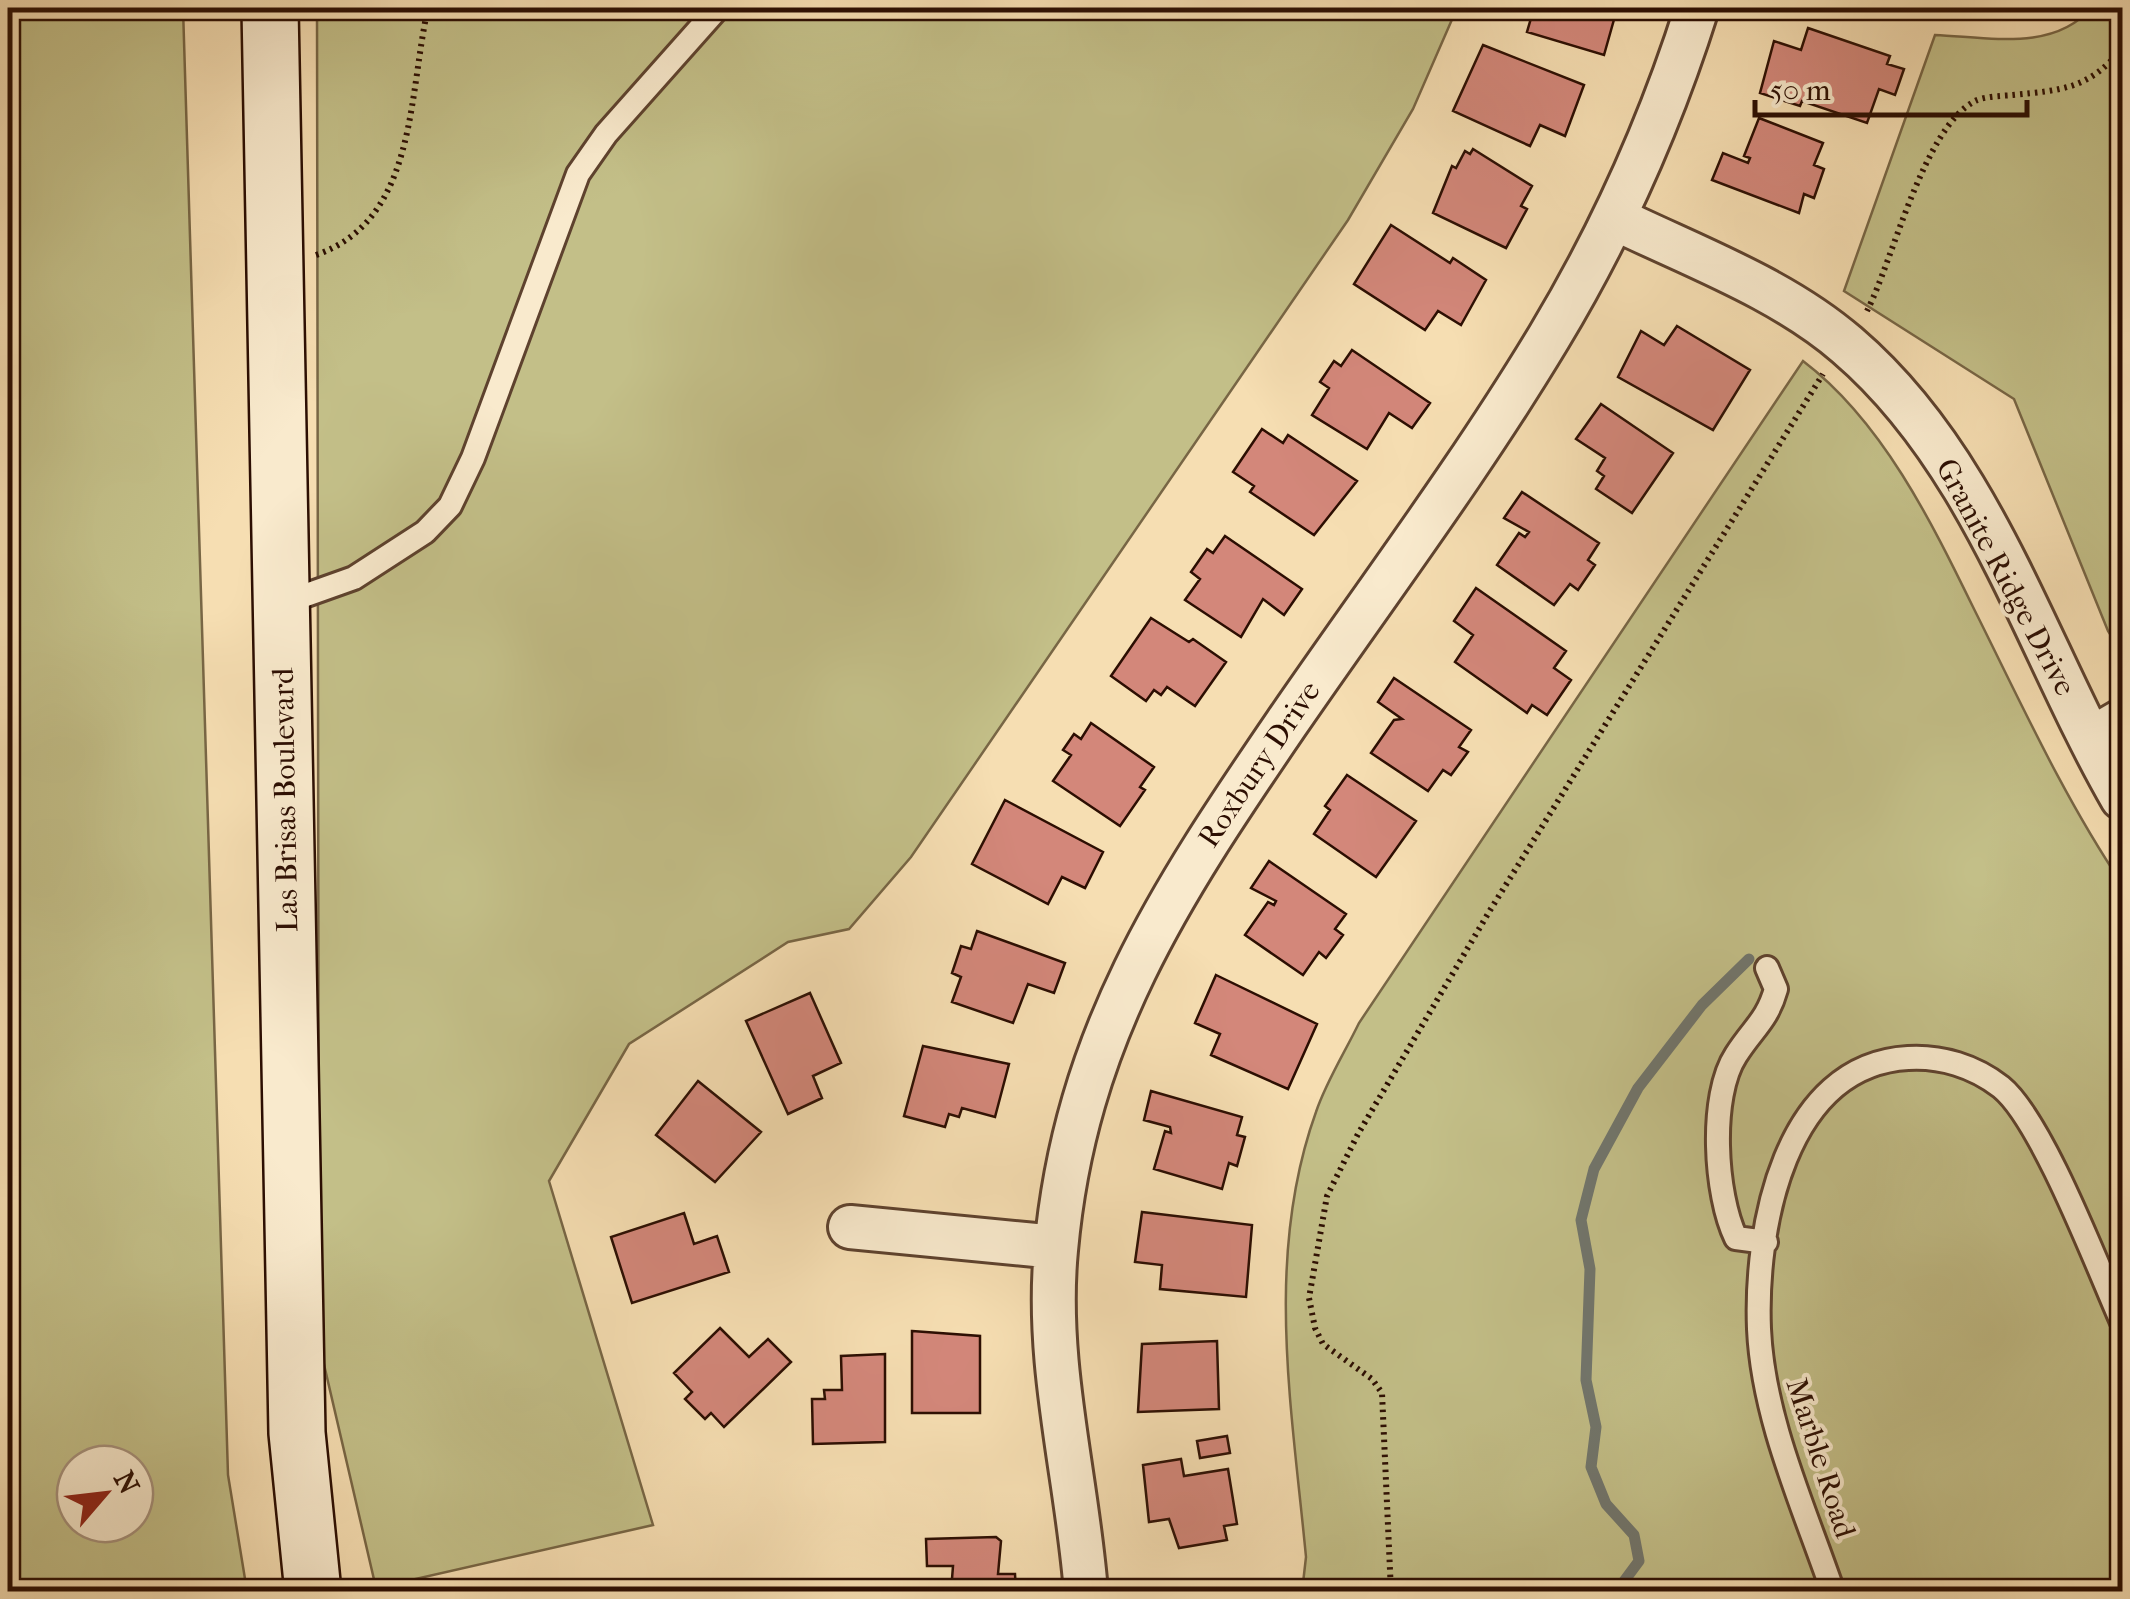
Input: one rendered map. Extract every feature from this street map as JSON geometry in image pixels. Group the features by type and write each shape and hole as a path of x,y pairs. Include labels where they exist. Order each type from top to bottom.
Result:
{"street":[{"name":"Las Brisas Boulevard","path":"270,8 297,1432 313,1592"},
{"name":"Roxbury Drive","path":"1086,1592 1056,1373 1056,1247 1091,1076 1126,984 1168,900 1531,366 1614,218 1661,110 1697,8"},
{"name":"Granite Ridge Drive","path":"1614,218 1800,312 1845,343 1888,383 1927,431 1970,496 2122,798"},
{"path":"850,1227 1056,1247"}],"lane":[{"path":"281,604 354,578 425,532 450,506 473,458 578,174 606,134 718,8"},
{"path":"2086,730 2122,710"},
{"path":"1766,1242 1736,1238 1724,1212 1718,1160 1724,1095 1734,1057 1768,1017 1776,989 1767,968"},
{"name":"Marble Road","path":"1833,1592 1772,1414 1761,1367 1759,1324 1766,1242 1781,1172 1812,1106 1865,1068 1895,1059 1930,1057 1967,1067 2002,1088 2027,1117 2122,1322"}],"path":[{"path":"274,262 332,250 384,206 400,164 428,8"},
{"path":"1864,316 1886,273 1927,162 1952,122 1975,101 2061,90 2092,80 2122,50"},
{"path":"1391,1592 1382,1392 1372,1379 1324,1344 1309,1298 1328,1196 1358,1134 1480,926 1826,371"}],"shaded area":[{"path":"8,8 183,8 228,1475 247,1591 8,1591"},
{"path":"317,8 1457,8 1413,109 1348,220 911,857 849,929 788,942 629,1044 549,1181 653,1525 376,1588 319,1343"},
{"path":"2091,8 2122,8 2122,653 2108,631 2014,399 1844,291 1935,35 1997,39 2039,36 2076,22"},
{"path":"1803,361 1857,413 1902,474 2062,784 2122,884 2122,1591 1302,1592 1306,1557 1289,1389 1286,1277 1300,1166 1320,1101 1359,1023"}],"building":[{"path":"1534,8 1612,8 1610,15 1615,16 1604,55 1527,32"},
{"path":"1808,28 1890,56 1887,64 1904,69 1895,95 1879,89 1867,123 1802,101 1800,106 1760,93 1774,41 1801,50"},
{"path":"1483,45 1584,85 1565,136 1540,125 1530,146 1453,111"},
{"path":"1759,118 1823,143 1814,165 1824,169 1814,198 1804,194 1799,213 1712,180 1723,153 1748,163 1750,158 1744,156"},
{"path":"1473,149 1532,186 1521,206 1527,209 1506,248 1433,213 1452,166 1456,168 1465,151 1470,154"},
{"path":"1391,225 1450,263 1453,258 1486,280 1461,325 1438,311 1425,330 1354,284"},
{"path":"1677,326 1750,370 1713,430 1618,377 1641,331 1664,345"},
{"path":"1352,350 1430,403 1412,428 1389,413 1367,449 1312,415 1329,388 1320,382 1334,361 1341,366"},
{"path":"1601,404 1673,453 1632,513 1596,489 1604,476 1597,471 1605,458 1576,439"},
{"path":"1262,429 1283,443 1288,435 1357,481 1314,535 1250,492 1254,486 1233,472"},
{"path":"1522,492 1599,543 1588,560 1595,565 1578,590 1570,584 1554,605 1497,565 1519,533 1525,537 1529,532 1504,518"},
{"path":"1225,536 1302,589 1284,615 1263,599 1241,637 1185,600 1200,579 1191,572 1207,549 1213,553"},
{"path":"1476,588 1566,651 1554,668 1571,680 1547,715 1532,705 1527,713 1455,662 1473,635 1454,621"},
{"path":"1151,618 1189,642 1193,639 1226,662 1195,706 1167,687 1161,695 1154,690 1146,701 1111,676"},
{"path":"1394,678 1471,730 1459,747 1468,752 1451,775 1443,770 1428,791 1371,753 1394,720 1402,719 1378,702"},
{"path":"1091,723 1154,767 1140,787 1145,790 1120,826 1053,781 1071,755 1063,750 1074,734 1081,739"},
{"path":"1347,775 1416,821 1376,877 1314,834 1330,810 1325,806"},
{"path":"1005,800 1103,852 1085,888 1062,877 1048,904 972,864"},
{"path":"1269,861 1346,914 1335,929 1343,935 1326,958 1319,952 1303,975 1245,935 1268,902 1274,905 1276,901 1251,888"},
{"path":"977,931 1065,963 1054,993 1028,984 1013,1023 952,1002 961,977 952,973 961,946 971,949"},
{"path":"1216,975 1317,1024 1288,1089 1211,1055 1220,1034 1195,1023"},
{"path":"810,993 841,1063 813,1076 822,1098 788,1114 746,1021"},
{"path":"923,1046 1009,1064 995,1117 962,1108 959,1117 949,1114 945,1127 904,1116"},
{"path":"698,1081 761,1132 715,1182 656,1135"},
{"path":"1151,1091 1242,1117 1237,1135 1245,1137 1237,1166 1229,1163 1222,1189 1154,1169 1165,1131 1171,1133 1170,1127 1144,1120"},
{"path":"1142,1212 1252,1225 1246,1297 1160,1289 1162,1265 1135,1262"},
{"path":"684,1213 694,1244 717,1236 729,1272 632,1303 611,1237"},
{"path":"720,1328 749,1357 768,1339 791,1362 724,1427 711,1413 705,1419 685,1399 692,1392 674,1373"},
{"path":"912,1331 980,1336 980,1413 912,1413"},
{"path":"1217,1341 1219,1409 1138,1412 1142,1344"},
{"path":"885,1354 885,1442 813,1444 812,1399 825,1399 824,1390 842,1390 841,1356"},
{"path":"1227,1436 1230,1453 1200,1458 1197,1441"},
{"path":"1181,1459 1184,1476 1228,1469 1237,1524 1224,1526 1227,1540 1179,1548 1169,1519 1149,1522 1143,1465"},
{"path":"996,1537 1001,1541 998,1574 1015,1574 1016,1592 951,1592 953,1566 927,1566 926,1539"}],"waterway":[{"path":"1616,1592 1639,1561 1634,1535 1606,1504 1591,1467 1596,1427 1586,1380 1590,1269 1581,1220 1594,1169 1638,1088 1702,1005 1749,959"}]}
